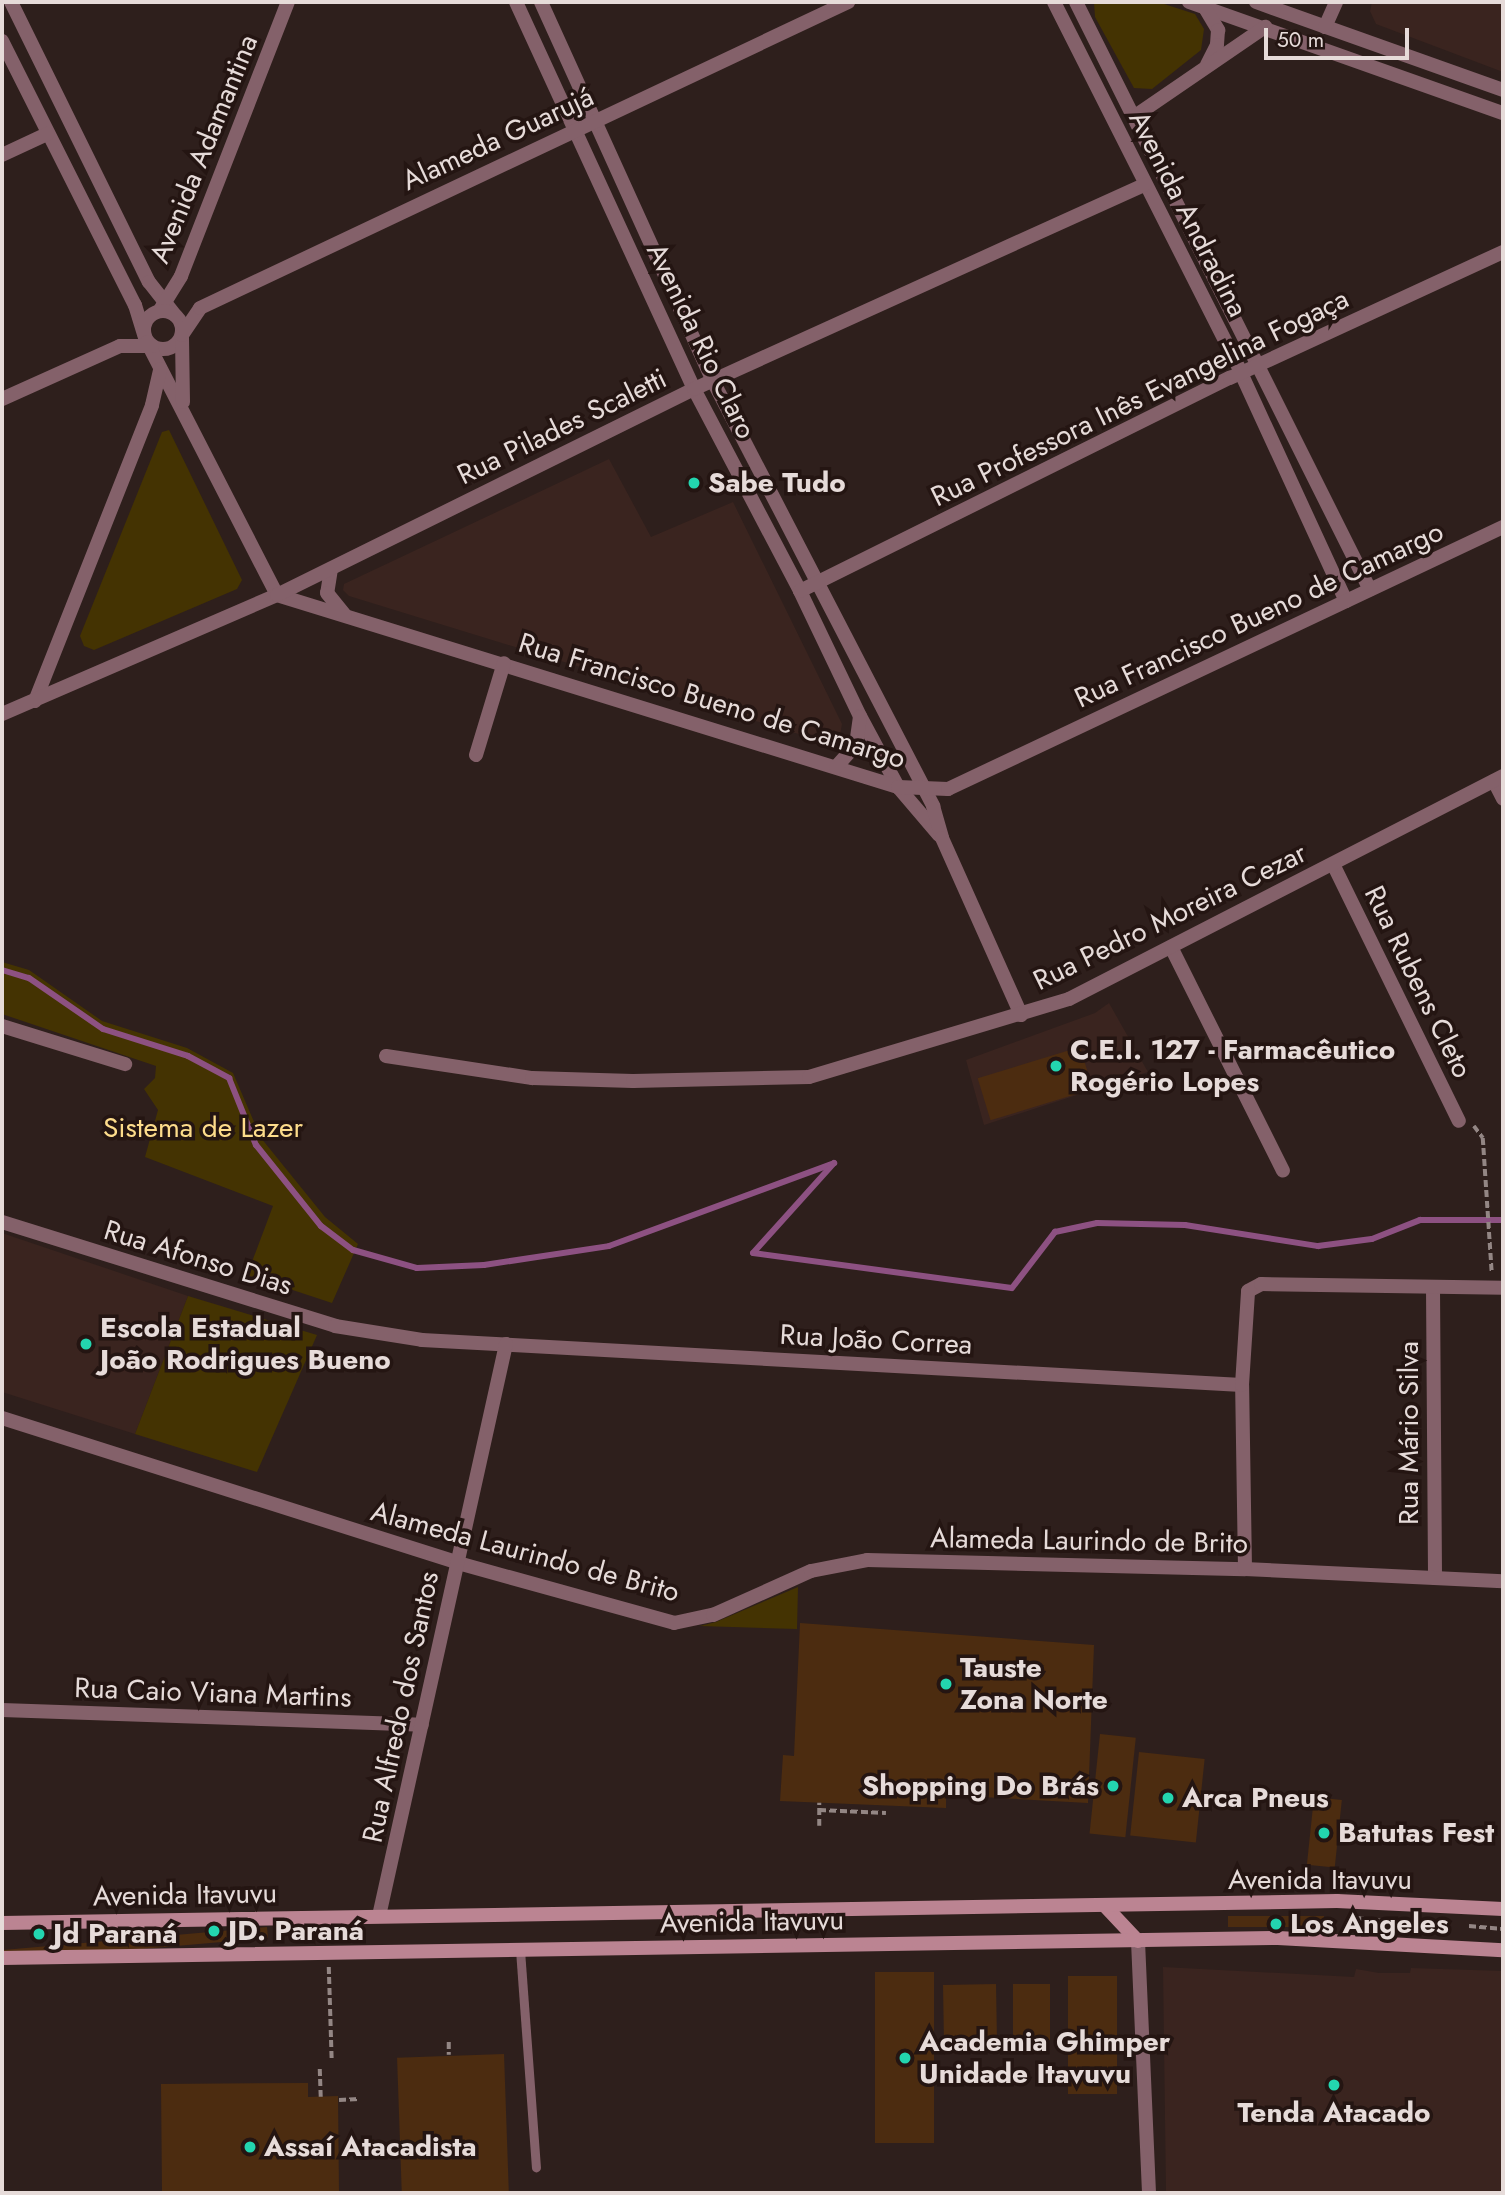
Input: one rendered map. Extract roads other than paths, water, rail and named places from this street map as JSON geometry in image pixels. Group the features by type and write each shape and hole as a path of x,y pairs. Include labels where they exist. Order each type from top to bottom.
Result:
{"main road":[{"name":"Avenida Itavuvu","path":"2,1923 1337,1902 1503,1909"},
{"path":"1105,1906 1138,1941"},
{"name":"Avenida Itavuvu","path":"2,1958 1278,1938 1503,1950"}],"street":[{"path":"11,2 143,271 181,335 180,378 187,420"},
{"name":"Avenida Adamantina","path":"148,343 145,323 166,310 288,2"},
{"name":"Avenida Rio Claro","path":"516,2 694,390 800,591 860,716 898,787 942,838"},
{"name":"Avenida Rio Claro","path":"541,2 713,380 820,581 925,790 942,838 1021,1015"},
{"name":"Alameda Guarujá","path":"181,335 200,308 848,2"},
{"name":"Avenida Andradina","path":"1054,2 1241,373 1346,601"},
{"path":"1189,2 1503,113"},
{"path":"1256,2 1503,90"},
{"path":"1325,27 1336,2"},
{"name":"Avenida Andradina","path":"1080,6 1261,365 1370,590"},
{"path":"1204,7 1218,30 1217,45 1204,69"},
{"path":"1135,116 1265,27"},
{"path":"2,41 135,305 148,343 276,595"},
{"path":"2,155 47,134"},
{"name":"Rua Pilades Scaletti","path":"2,714 276,595 713,380 1145,184"},
{"name":"Rua Professora Inês Evangelina Fogaça","path":"800,591 1241,373 1503,252"},
{"path":"2,399 120,346 148,343 170,348 181,335"},
{"path":"35,701 158,388 159,365"},
{"name":"Rua Francisco Bueno de Camargo","path":"276,595 504,663 898,787 948,789 1503,527"},
{"path":"331,569 324,585 327,593 346,616"},
{"path":"54,653 62,677 79,681"},
{"path":"477,755 504,663"},
{"path":"836,767 856,745 860,716"},
{"path":"1499,779 1503,799"},
{"name":"Rua Pedro Moreira Cezar","path":"386,1056 531,1078 809,1077 1069,999 1499,779"},
{"name":"Rua Rubens Cleto","path":"1333,864 1459,1121"},
{"path":"1171,947 1283,1171"},
{"path":"2,1026 125,1064"},
{"name":"Rua Afonso Dias","path":"2,1222 335,1326 422,1340 506,1344"},
{"path":"1245,1569 1242,1385 1244,1308 1248,1291 1261,1284 1498,1288"},
{"name":"Rua Mário Silva","path":"1433,1288 1435,1578"},
{"name":"Rua João Correa","path":"506,1344 1242,1385"},
{"name":"Rua Alfredo dos Santos","path":"379,1916 506,1344"},
{"name":"Alameda Laurindo de Brito","path":"2,1418 458,1563 674,1623 713,1615 811,1571 867,1560 1245,1569 1503,1581"},
{"name":"Rua Caio Viana Martins","path":"2,1710 422,1725"},
{"path":"1138,1941 1149,2193"}],"lane":[{"path":"520,1950 536,2167"}],"waterway":[{"path":"2,970 29,978 103,1029 188,1056 229,1078 256,1145 321,1226 353,1250 417,1268 484,1265 609,1246 834,1163 753,1253 1012,1288 1055,1232 1097,1223 1185,1225 1318,1246 1372,1239 1420,1220 1503,1220"}],"place":[{"name":"Sabe Tudo","path":"694,483"},
{"name":"C.E.I. 127 - Farmacêutico Rogério Lopes","path":"1056,1066"},
{"name":"Escola Estadual João Rodrigues Bueno","path":"86,1344"},
{"name":"Tauste Zona Norte","path":"946,1684"},
{"name":"Shopping Do Brás","path":"1113,1786"},
{"name":"Arca Pneus","path":"1168,1798"},
{"name":"Batutas Fest","path":"1324,1833"},
{"name":"Los Angeles","path":"1276,1924"},
{"name":"JD. Paraná","path":"214,1931"},
{"name":"Jd Paraná","path":"39,1934"},
{"name":"Academia Ghimper Unidade Itavuvu","path":"905,2058"},
{"name":"Tenda Atacado","path":"1334,2085"},
{"name":"Assaí Atacadista","path":"250,2147"}],"park label":[{"name":"Sistema de Lazer","path":"203,1128"}]}
